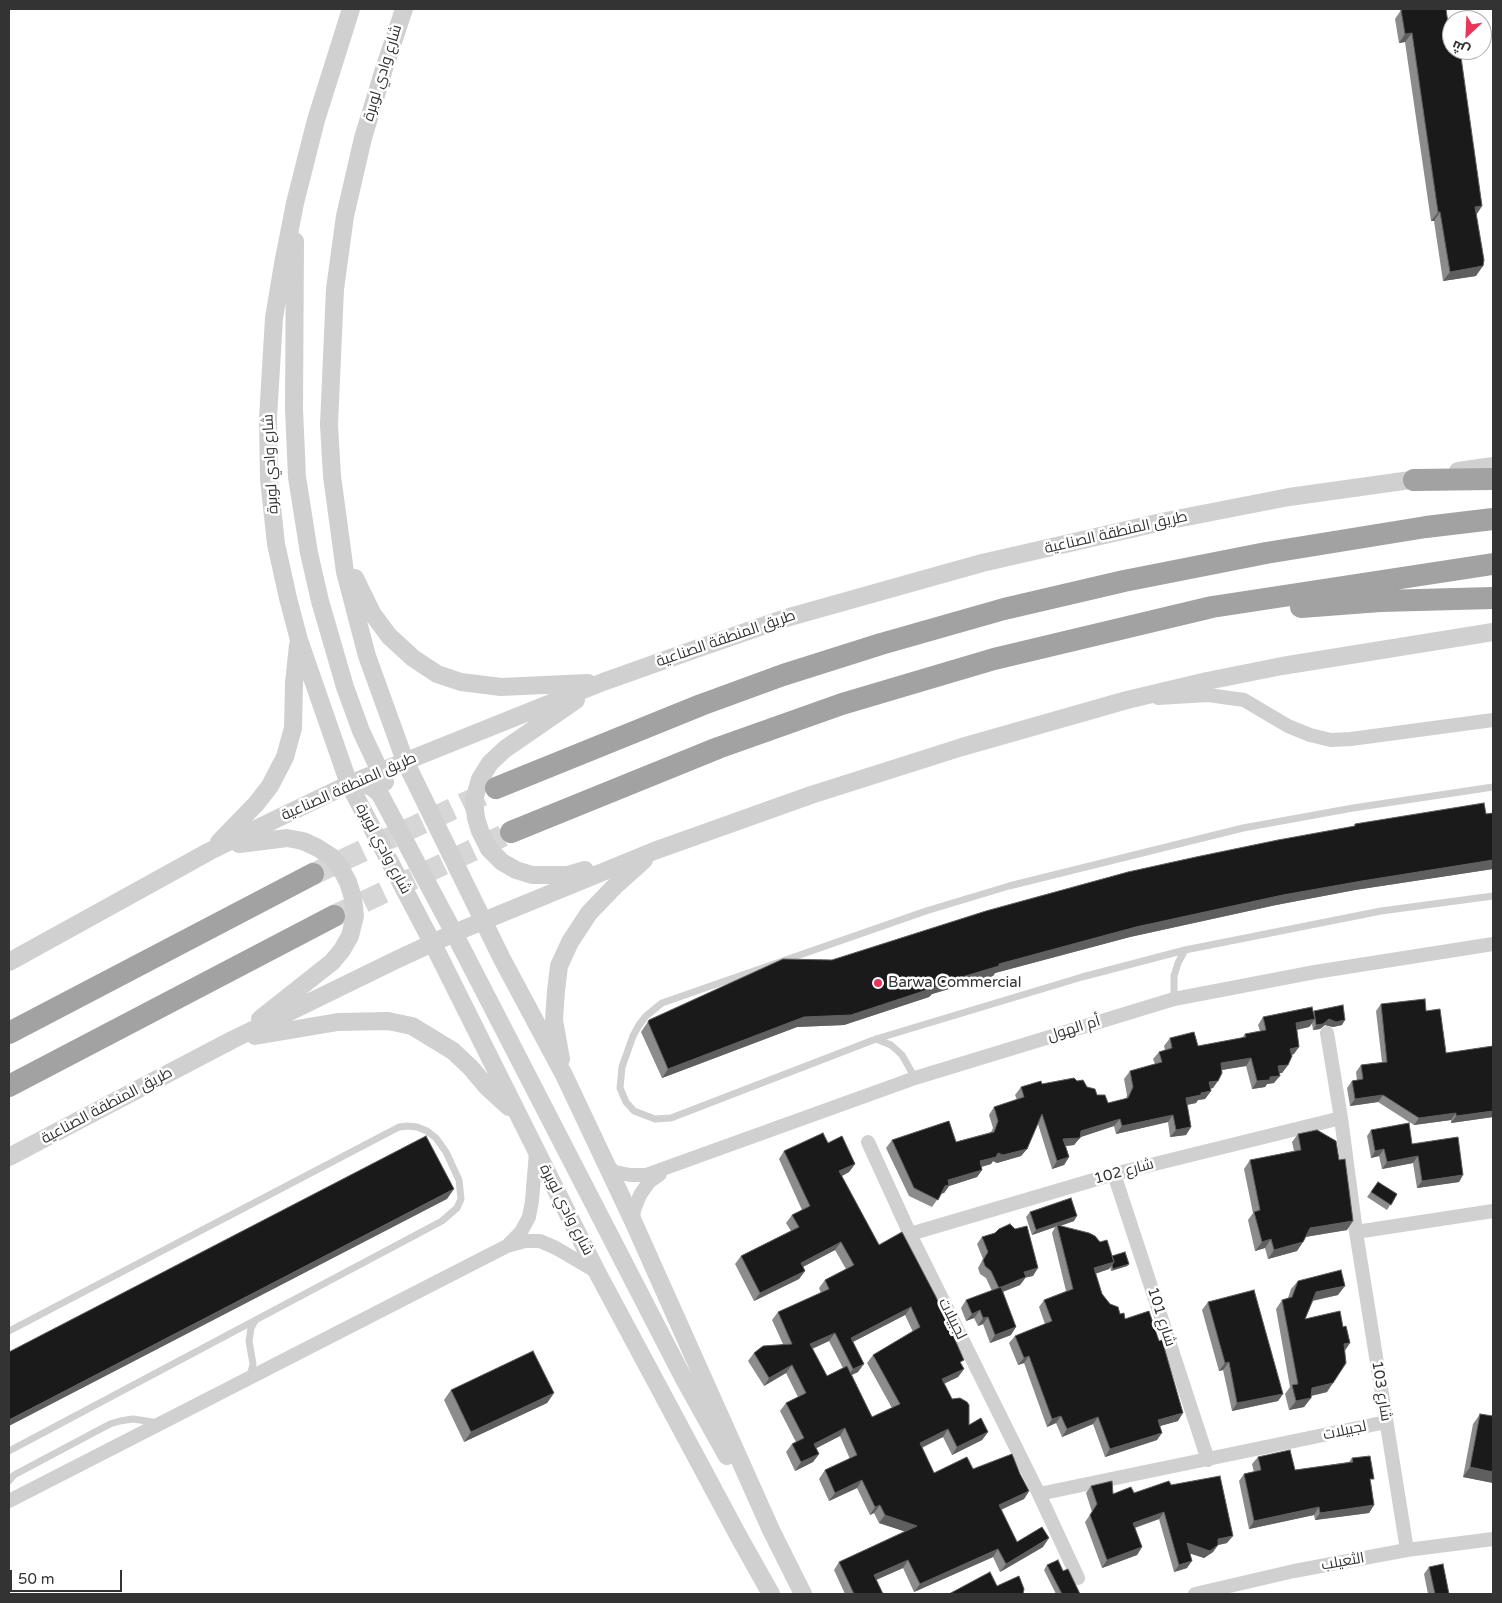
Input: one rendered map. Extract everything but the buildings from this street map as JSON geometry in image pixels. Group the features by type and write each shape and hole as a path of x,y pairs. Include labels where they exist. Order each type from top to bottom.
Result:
{"highway":[{"path":"1414,480 1493,479"},
{"path":"496,788 701,705 783,675 881,644 1004,609 1124,581 1266,554 1426,527 1493,519"},
{"path":"511,832 718,748 842,704 994,659 1212,607 1493,564"},
{"path":"1212,607 1296,608 1380,601 1493,598"},
{"path":"9,1034 313,874"},
{"path":"9,1086 334,916"}],"street":[{"name":"شارع وادي لوبرة","path":"351,9 316,120 295,203 282,264 274,318 268,418 269,479 276,544 299,640 349,784 432,944 597,1272 739,1537 772,1594"},
{"name":"شارع وادي لوبرة","path":"404,9 363,138 345,216 335,289 329,425 338,526 345,572 367,656 405,761 483,920 564,1075 633,1221 771,1530 803,1594"},
{"path":"295,203 294,409 297,478 309,553 320,601 345,687 361,731 379,771 453,913 464,921 483,920"},
{"name":"طريق المنطقة الصناعية","path":"9,962 210,852 349,784 603,682 786,618 982,563 1166,521 1289,497 1414,480 1493,466"},
{"path":"338,526 358,587 372,613 389,636 413,658 437,674 461,682 501,687 603,682"},
{"name":"طريق المنطقة الصناعية","path":"9,1157 232,1040 396,960 483,920 654,851 830,789 962,747 1127,700 1282,666 1493,632"},
{"path":"210,852 256,804 270,786 285,757 293,728 294,683 299,640"},
{"path":"603,682 505,749 490,763 480,779 474,800 478,825 489,849 502,862 516,870 532,875 568,874 654,851"},
{"name":"طريق المنطقة الصناعية","path":"1127,700 1208,696 1244,700 1288,726 1310,735 1331,740 1493,720"},
{"path":"349,784 364,783 379,793 684,1379 771,1530"},
{"path":"210,852 263,840 286,838 303,841 332,857 348,882 353,898 355,916 350,936 332,962 232,1040"},
{"path":"564,1075 554,1020 559,966 570,942 589,913 616,885 654,851"},
{"name":"أم الهول","path":"606,1165 615,1172 630,1176 646,1175 915,1078 1174,998 1325,970 1493,944"},
{"path":"232,1040 338,1022 388,1021 412,1026 453,1051 486,1086 517,1114"},
{"name":"شارع 103","path":"1327,1033 1341,1118 1356,1232 1407,1550"},
{"name":"شارع 102","path":"910,1234 1114,1174 1341,1118"},
{"name":"لجبيلات","path":"868,1142 910,1234 1039,1494 1078,1578"},
{"path":"507,1246 521,1232 529,1218 536,1152"},
{"name":"أم الهول","path":"633,1221 634,1210 640,1195 650,1182 669,1167"},
{"name":"شارع 101","path":"1114,1174 1208,1460"},
{"path":"1356,1232 1493,1211"},
{"path":"9,1501 507,1246 525,1241 540,1241 597,1272"},
{"name":"لجبيلات","path":"1039,1494 1386,1422"},
{"path":"739,1537 762,1594"},
{"name":"الثعيلب","path":"1195,1594 1294,1571 1407,1550 1493,1539"}],"lane":[{"path":"1493,787 1353,808 1243,828 1019,884 926,911 662,1003 646,1016 633,1036 622,1067 620,1088 626,1102 634,1111 655,1119 671,1118 876,1039 1082,977 1185,950 1381,911 1493,896"},
{"path":"1174,998 1174,976 1178,962 1185,950"},
{"path":"876,1039 891,1046 902,1055 915,1078"},
{"path":"9,1331 399,1127 417,1127 427,1131 436,1138 459,1180 461,1199 457,1208 442,1221 9,1451"},
{"path":"250,1378 253,1364 249,1341 255,1320"},
{"path":"9,1482 14,1475 120,1420 133,1419 161,1423"}],"tunnel":[{"path":"313,874 493,790"},
{"path":"334,916 511,832"}],"place":[{"name":"Barwa Commercial","path":"878,983"}]}
